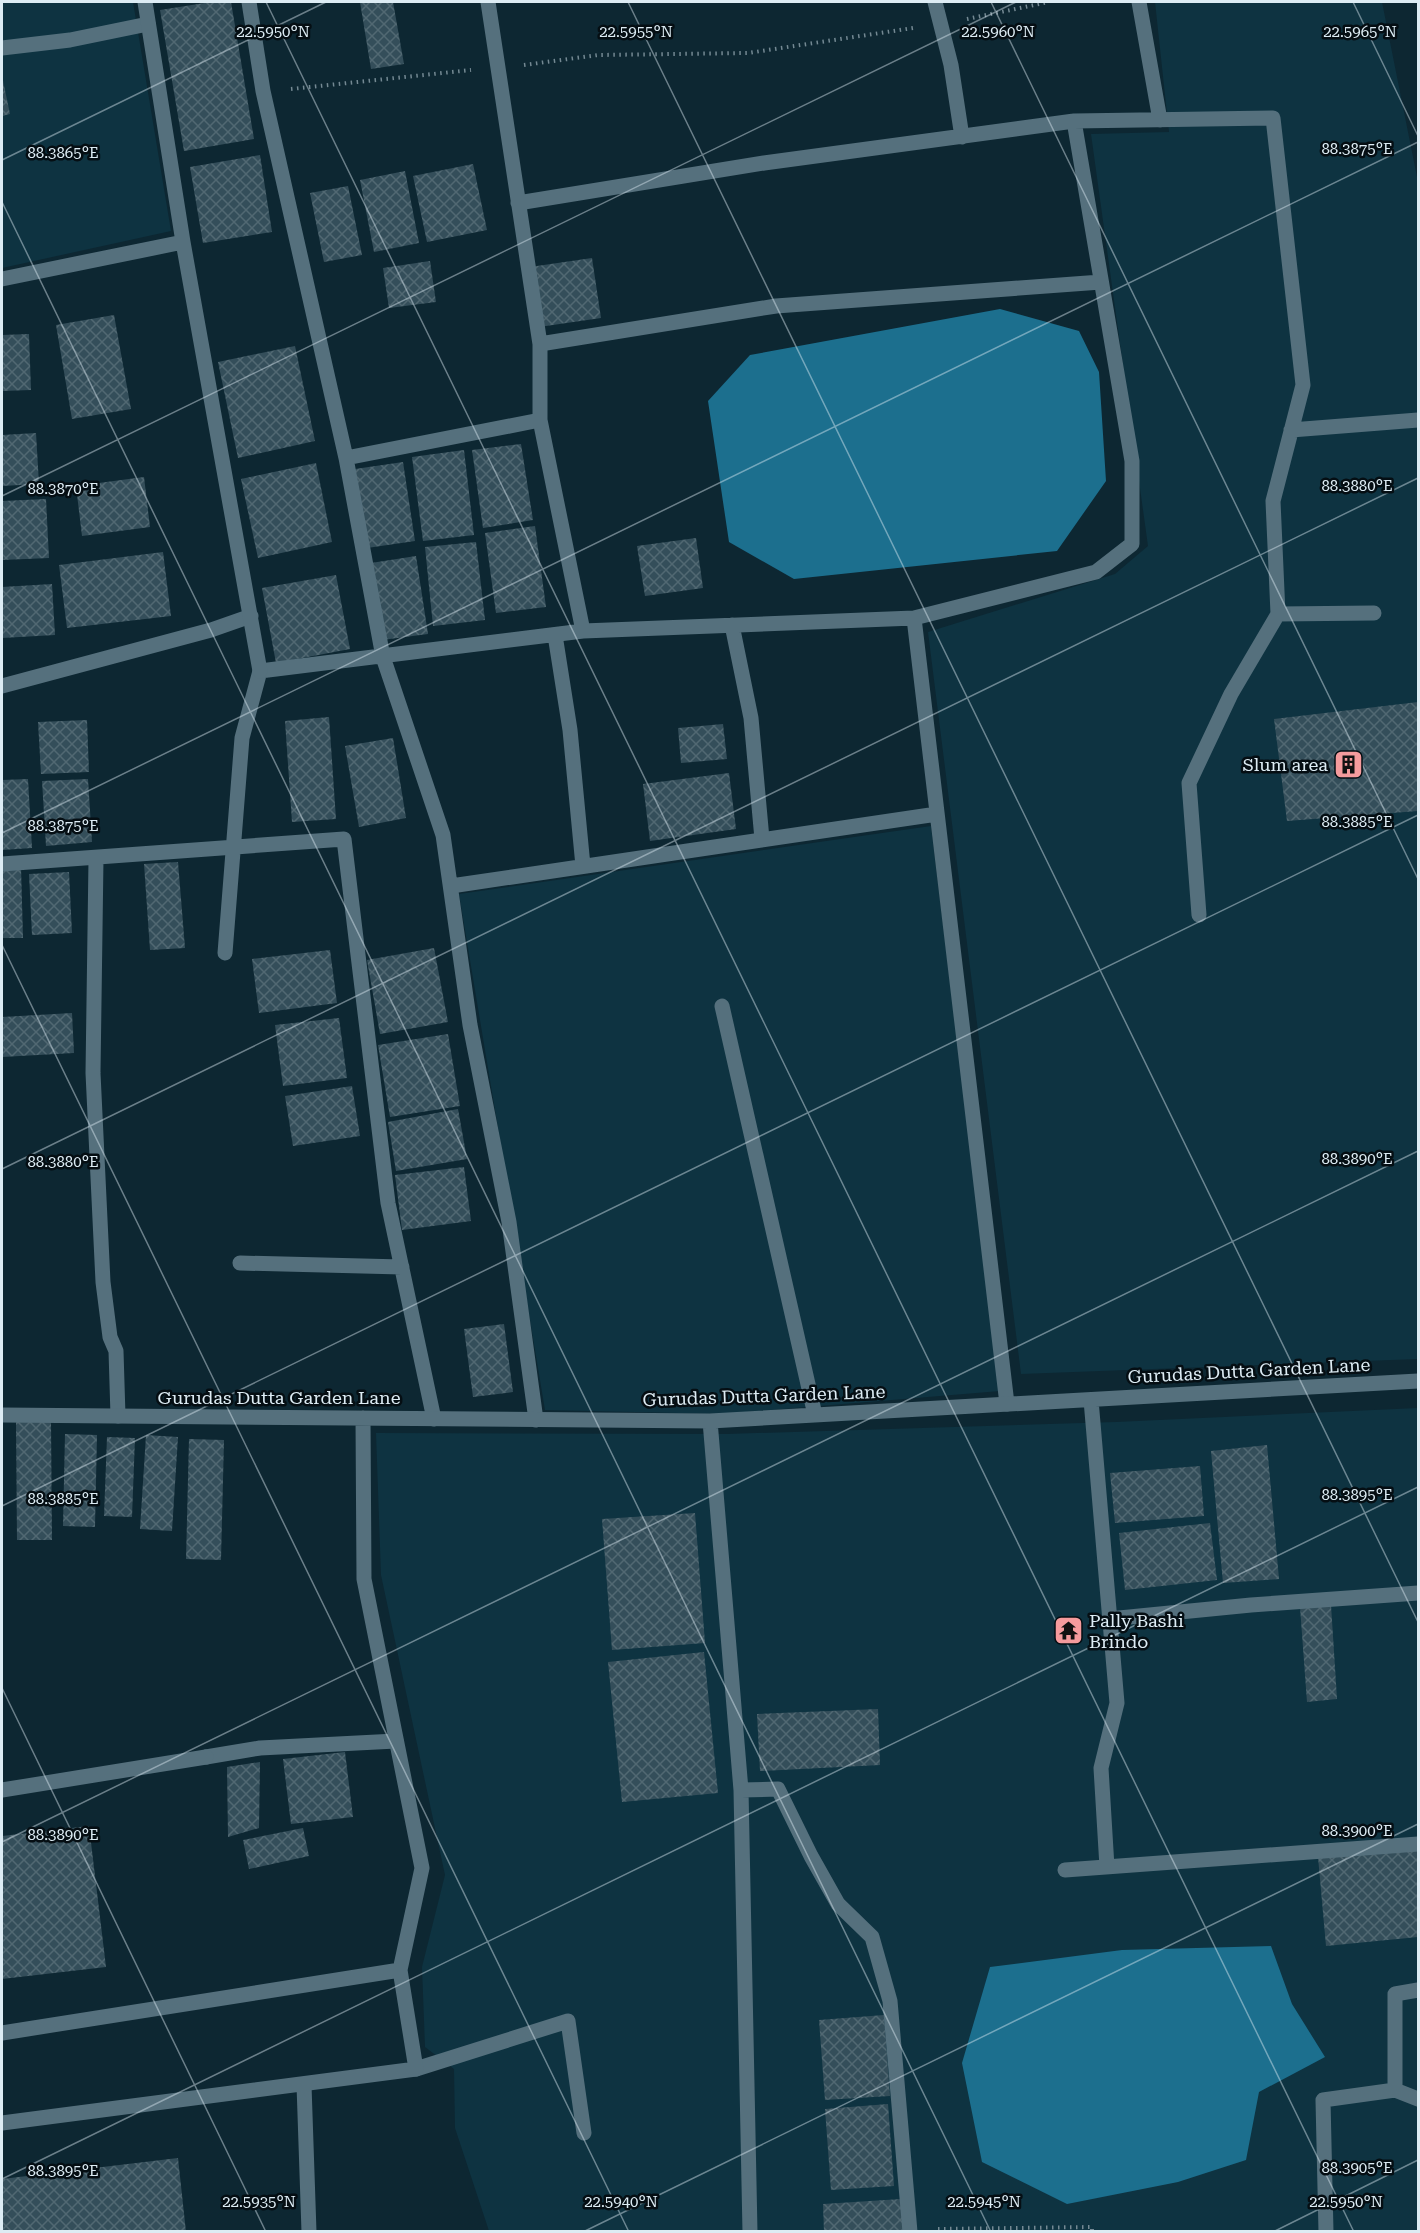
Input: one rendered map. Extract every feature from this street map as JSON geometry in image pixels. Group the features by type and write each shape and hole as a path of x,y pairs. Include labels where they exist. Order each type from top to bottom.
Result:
{"street":[{"path":"145,2 183,242 260,671 242,738 225,953"},
{"path":"249,2 263,91 346,458 383,657 443,835 470,1025 509,1222 537,1420"},
{"path":"488,2 540,344 540,420 583,631"},
{"path":"935,2 951,65 962,137"},
{"path":"1139,2 1160,120"},
{"path":"2,48 70,40 148,24"},
{"path":"518,203 764,163 1074,121 1273,118 1303,385 1273,501 1278,614 1231,694 1189,783 1199,915"},
{"path":"260,671 583,631 914,618 1096,572 1132,544 1132,461 1074,121"},
{"path":"2,279 183,242"},
{"path":"540,344 776,306 1101,282"},
{"path":"346,458 540,420"},
{"path":"1292,430 1419,420"},
{"path":"1278,614 1374,613"},
{"path":"2,686 211,630 250,616"},
{"path":"914,618 1007,1404"},
{"path":"732,625 751,718 762,839"},
{"path":"555,635 570,730 583,866"},
{"path":"451,886 937,814"},
{"path":"2,864 96,859 344,839 388,1203 434,1419"},
{"path":"96,859 93,1073 104,1282 111,1337 116,1352 118,1416"},
{"path":"722,1006 815,1415"},
{"path":"240,1263 402,1267"},
{"name":"Gurudas Dutta Garden Lane","path":"2,1415 710,1421 1419,1381"},
{"path":"1091,1400 1117,1703 1101,1768 1107,1867"},
{"path":"363,1418 364,1579 422,1868 400,1970 416,2069"},
{"path":"710,1421 741,1790 750,2232"},
{"path":"1109,1619 1251,1605 1419,1593"},
{"path":"2,1790 260,1748 396,1741"},
{"path":"741,1790 778,1789 838,1904 872,1938 890,2001 910,2230"},
{"path":"1065,1870 1419,1844"},
{"path":"2,2033 400,1970"},
{"path":"1395,2090 1395,1994 1419,1990"},
{"path":"2,2123 416,2069 568,2021 584,2133"},
{"path":"304,2085 309,2232"},
{"path":"1326,2232 1323,2100 1395,2090 1419,2099"}],"path":[{"path":"263,91 498,68 598,55 748,53 941,24 1049,2"},
{"path":"910,2230 1092,2227 1092,2232"}],"shaded area":[{"path":"2,2 133,2 171,231 2,268"},
{"path":"1155,2 1382,2 1418,182 1418,1359 1021,1374 928,632 1115,574 1148,546 1091,134 1169,132"},
{"path":"931,826 1000,1391 723,1414 545,1410 459,894"},
{"path":"1418,1408 1418,2231 489,2231 455,2128 454,2069 425,2047 422,1967 445,1875 381,1575 376,1433 727,1434 1116,1422"}],"water":[{"path":"1000,309 1079,331 1099,372 1106,481 1057,551 794,579 729,542 708,401 750,355"},
{"path":"1271,1946 1292,2004 1325,2057 1259,2092 1246,2160 1178,2182 1067,2204 982,2162 962,2063 990,1967 1122,1950"}],"building":[{"path":"211,2 231,2 254,139 184,151 160,10"},
{"path":"360,2 393,2 404,64 371,69"},
{"path":"2,76 10,114 2,116"},
{"path":"260,155 272,232 203,243 190,167"},
{"path":"473,164 487,230 427,242 413,176"},
{"path":"405,171 419,243 374,252 360,180"},
{"path":"348,186 362,255 324,262 310,193"},
{"path":"592,258 601,318 539,327 530,267"},
{"path":"430,261 436,302 389,308 383,268"},
{"path":"114,315 131,409 72,419 56,325"},
{"path":"29,334 31,390 2,391 2,335"},
{"path":"295,346 315,441 238,458 218,362"},
{"path":"36,433 39,484 2,486 2,435"},
{"path":"521,444 533,520 483,528 472,450"},
{"path":"464,450 474,535 423,541 412,457"},
{"path":"403,462 415,541 367,548 355,469"},
{"path":"316,463 332,542 258,558 241,479"},
{"path":"144,477 150,527 82,536 76,486"},
{"path":"46,499 49,558 2,560 2,501"},
{"path":"535,526 546,607 496,613 485,533"},
{"path":"696,538 703,588 645,596 637,546"},
{"path":"476,542 485,620 433,626 425,547"},
{"path":"163,552 171,616 67,628 59,565"},
{"path":"416,556 428,634 382,640 371,563"},
{"path":"336,575 350,649 276,663 262,588"},
{"path":"52,584 55,635 2,638 2,587"},
{"name":"Slum area","path":"1418,702 1418,811 1287,821 1274,719"},
{"path":"329,717 336,819 292,822 285,721"},
{"path":"87,720 89,772 41,774 38,722"},
{"path":"723,724 727,759 681,763 678,728"},
{"path":"393,738 406,818 359,827 345,746"},
{"path":"729,773 736,829 650,841 643,784"},
{"path":"28,779 32,848 2,850 2,780"},
{"path":"88,779 92,842 46,846 42,781"},
{"path":"178,862 185,948 150,950 144,864"},
{"path":"21,867 23,938 2,938 2,868"},
{"path":"69,872 72,933 32,935 29,874"},
{"path":"434,948 448,1022 380,1034 367,960"},
{"path":"330,950 337,1003 259,1013 252,959"},
{"path":"72,1013 74,1053 2,1057 2,1017"},
{"path":"339,1018 347,1078 283,1086 275,1025"},
{"path":"448,1034 460,1106 390,1117 378,1045"},
{"path":"352,1086 360,1136 293,1146 285,1096"},
{"path":"458,1109 467,1159 396,1171 388,1122"},
{"path":"464,1167 471,1221 402,1230 395,1175"},
{"path":"504,1324 513,1392 473,1397 464,1329"},
{"path":"16,1422 51,1422 52,1540 17,1540"},
{"path":"65,1434 97,1435 95,1527 63,1526"},
{"path":"146,1435 178,1437 172,1531 140,1529"},
{"path":"107,1437 135,1438 132,1517 104,1516"},
{"path":"189,1439 224,1440 221,1560 186,1559"},
{"path":"1267,1445 1279,1579 1223,1583 1211,1451"},
{"path":"1200,1466 1204,1516 1115,1523 1110,1473"},
{"path":"695,1513 705,1643 612,1650 602,1519"},
{"path":"1210,1523 1217,1580 1125,1590 1119,1533"},
{"path":"1331,1605 1337,1699 1307,1702 1300,1607"},
{"path":"704,1652 718,1793 622,1802 608,1662"},
{"path":"878,1709 880,1765 760,1771 757,1714"},
{"path":"345,1752 353,1817 291,1824 283,1759"},
{"path":"260,1762 259,1828 228,1837 227,1767"},
{"path":"89,1826 106,1967 2,1979 2,1836"},
{"path":"303,1828 309,1856 249,1869 243,1840"},
{"path":"1418,1848 1418,1937 1326,1946 1318,1857"},
{"path":"884,2015 890,2096 825,2100 819,2020"},
{"path":"888,2104 894,2186 831,2190 825,2109"},
{"path":"178,2158 186,2232 2,2232 2,2179"},
{"path":"901,2199 903,2232 824,2232 823,2204"}],"place":[{"name":"Slum area","path":"1349,765"},
{"name":"Pally Bashi Brindo","path":"1068,1631"}]}
